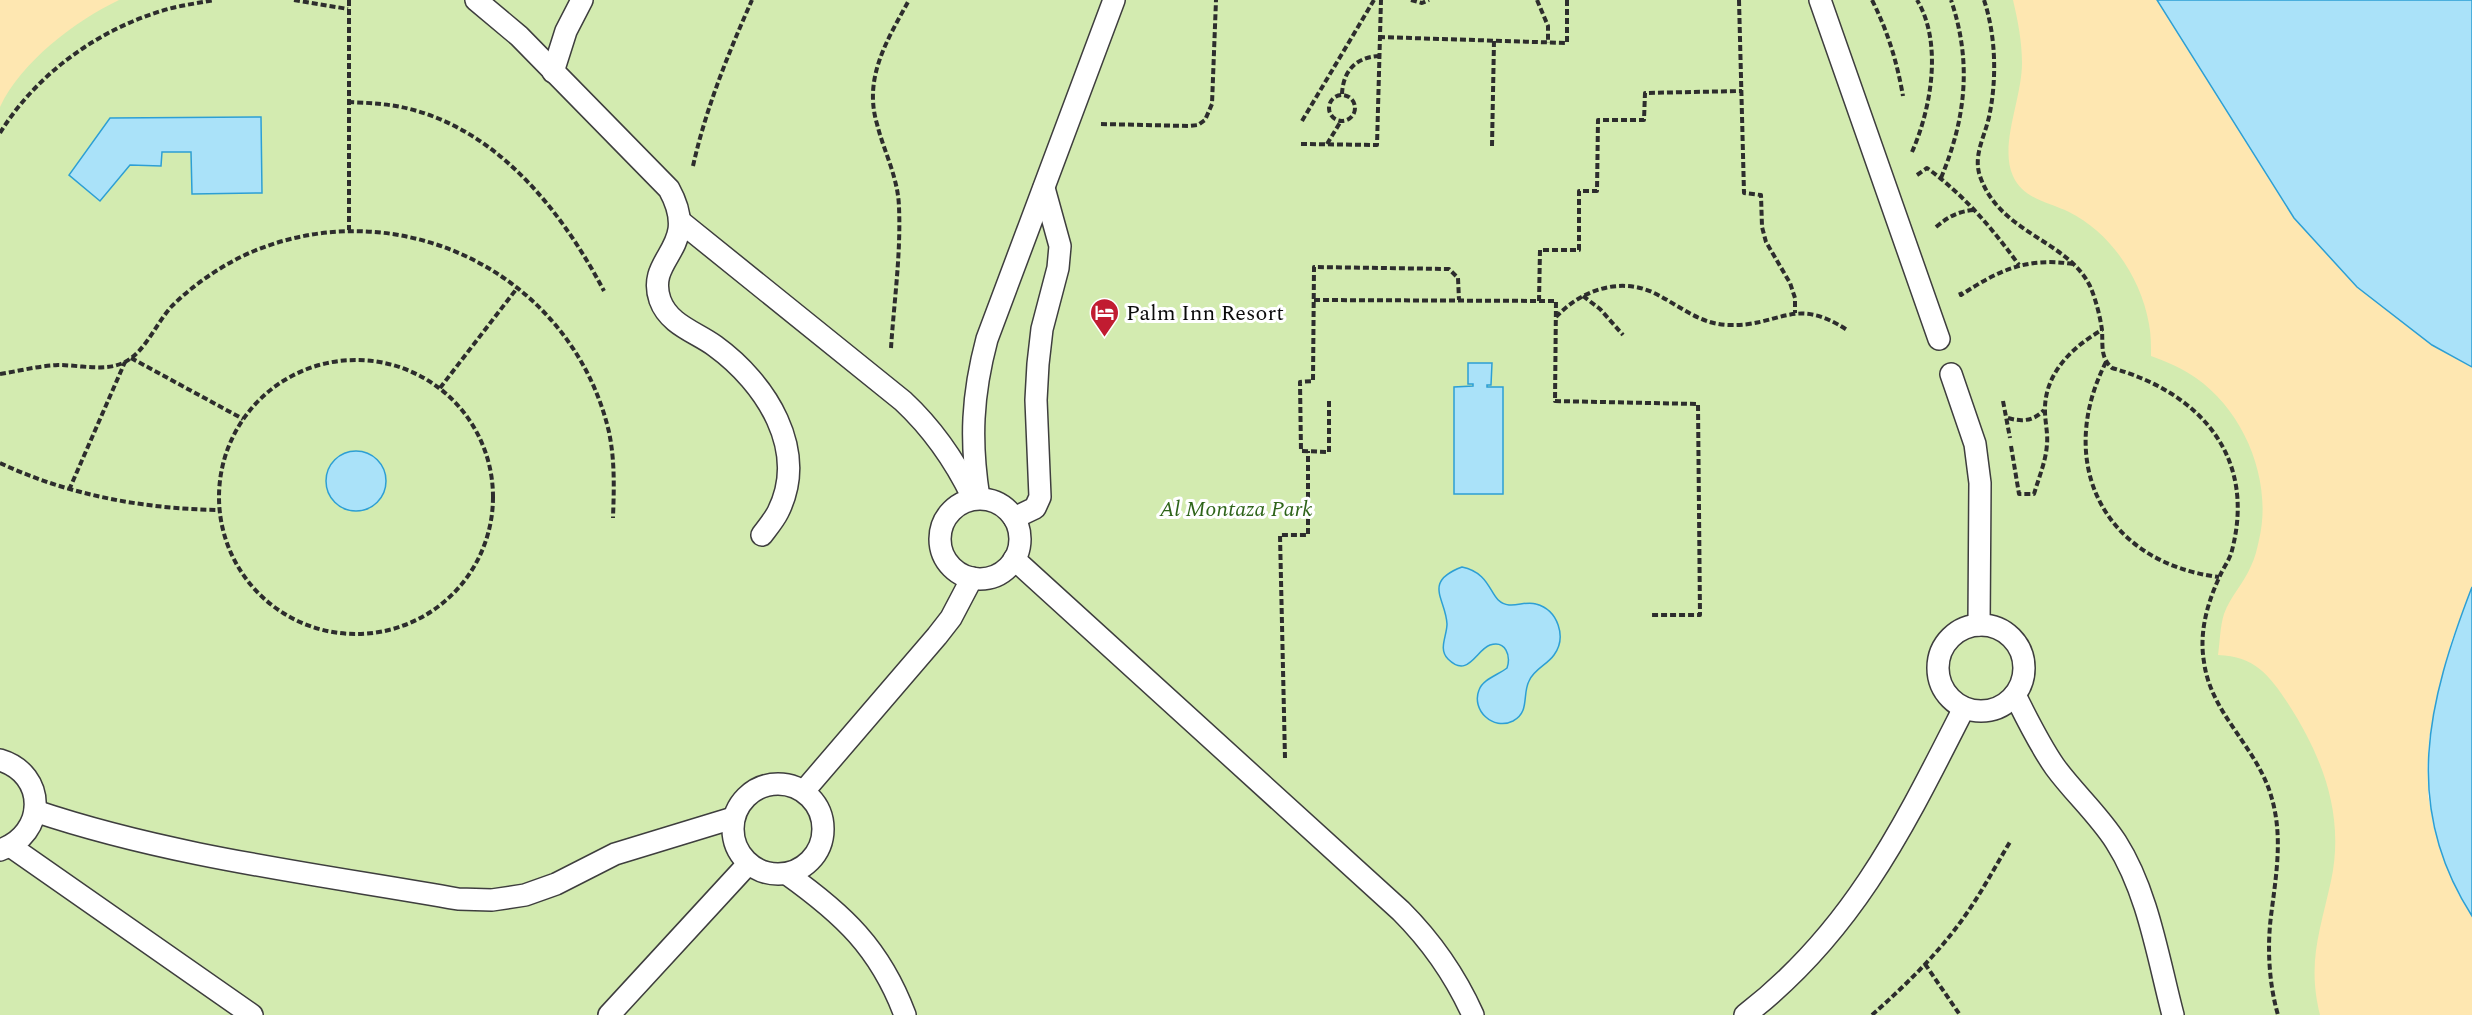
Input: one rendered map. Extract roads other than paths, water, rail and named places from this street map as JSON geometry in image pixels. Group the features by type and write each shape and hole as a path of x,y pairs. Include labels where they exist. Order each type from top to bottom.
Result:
{"lane":[{"path":"476,0 519,36 669,189 678,205 681,222 679,237 657,275 661,302 677,323 715,346 738,365 758,387 785,436 789,463 787,488 778,513 762,535"},
{"path":"553,72 566,31 582,0"},
{"path":"976,499 972,435 978,370 987,339 1114,0"},
{"path":"1820,0 1939,339"},
{"path":"1014,518 1035,508 1040,497 1036,400 1038,364 1042,329 1058,268 1060,246 1044,188"},
{"path":"681,222 888,388 925,422 944,446 976,499"},
{"path":"1951,374 1975,444 1980,483 1979,625"},
{"path":"976,499 993,500 1005,507 1014,518 1019,531 1019,546 1014,559 1006,569 996,575 972,578 958,573 949,564 942,552 939,538 942,524 949,512 960,504 976,499"},
{"path":"1014,559 1401,911 1443,958 1460,986 1473,1015"},
{"path":"804,791 937,636 951,618 972,578"},
{"path":"1979,625 1993,627 2006,633 2019,648 2024,668 2022,682 2015,695 2005,704 1992,710 1978,712 1964,708 1952,700 1943,689 1939,675 1939,660 1944,647 1953,636 1965,628 1979,625"},
{"path":"2015,695 2033,732 2055,766 2097,816 2116,842 2131,870 2142,899 2173,1015"},
{"path":"1745,1015 1803,964 1840,921 1873,875 1903,827 1964,708"},
{"path":"0,760 17,767 28,779 34,794 35,811 27,831 5,848 252,1015"},
{"path":"770,783 788,784 804,791 816,804 822,820 822,838 815,854 803,867 787,873 774,874 760,871 748,864 737,851 732,835 733,818 741,802 754,790 770,783"},
{"path":"35,811 149,844 458,899 492,900 525,895 556,884 615,854 733,818"},
{"path":"609,1015 748,864"},
{"path":"787,873 824,900 856,930 883,967 905,1015"}],"water":[{"path":"2157,0 2472,0 2472,367 2432,345 2357,287 2294,218"},
{"path":"261,117 262,193 192,194 191,152 162,152 161,166 130,165 100,201 69,175 110,118"},
{"path":"1468,363 1492,363 1491,385 1487,387 1503,387 1503,494 1454,494 1454,387 1473,386 1473,384 1468,384"},
{"path":"356,451 377,460 386,481 377,502 356,511 335,502 326,481 335,460"},
{"path":"1462,567 1480,576 1502,603 1512,605 1529,603 1544,607 1555,618 1558,625 1560,640 1558,648 1554,655 1531,677 1522,713 1513,721 1498,723 1491,721 1478,705 1477,697 1481,686 1507,668 1508,654 1503,647 1490,645 1466,665 1461,666 1445,655 1444,642 1447,624 1439,585 1450,573"},
{"path":"2472,587 2472,916 2450,875 2436,834 2429,794 2429,753 2434,712 2443,671"}],"place":[{"name":"Palm Inn Resort","path":"1105,338"}],"park label":[{"name":"Al Montaza Park","path":"1236,508"}]}
